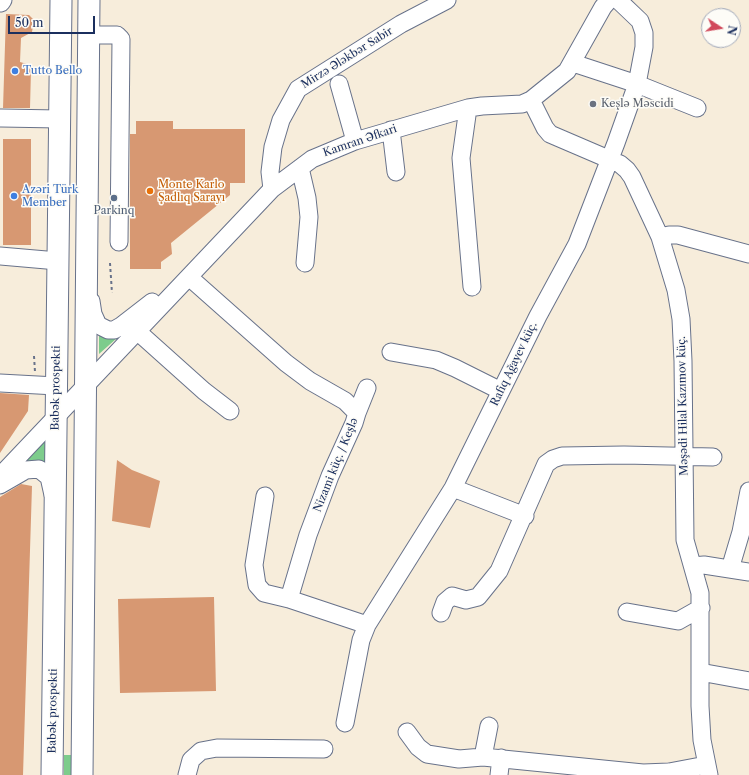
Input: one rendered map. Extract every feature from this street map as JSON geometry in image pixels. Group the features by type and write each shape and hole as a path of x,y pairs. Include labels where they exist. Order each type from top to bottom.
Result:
{"main road":[{"name":"Babək prospekti","path":"52,775 61,0"},
{"path":"82,775 89,0"}],"street":[{"name":"Mirzə Ələkbər Sabir","path":"272,190 270,172 273,147 281,120 298,89 402,24 447,0"},
{"path":"531,100 567,71 608,2"},
{"name":"Rafiq Ağayev küç.","path":"346,723 361,640 367,625 453,488 577,244 637,84 644,47 644,33 640,21 608,2"},
{"path":"89,35 117,35 121,39 119,242"},
{"path":"573,63 637,84 697,108"},
{"path":"339,84 355,141"},
{"name":"Kamran Əfkari","path":"0,476 272,190 300,168 322,154 355,141 391,130 468,108 522,104 531,100"},
{"name":"Məşədi Hilal Kazımov küç.","path":"531,100 544,128 550,134 609,160 627,170 632,177 660,238 676,290 681,320 685,540 687,552 697,577 701,608 700,706 708,770"},
{"path":"468,108 461,158 472,287"},
{"path":"0,118 59,119"},
{"path":"391,130 396,172"},
{"path":"300,168 307,198 309,217 305,264"},
{"path":"660,238 669,234 678,235 749,254"},
{"path":"0,256 58,262"},
{"name":"Nizami küç. / Keşlə","path":"189,277 286,364 310,382 345,401 357,413 330,476 308,535 289,598"},
{"path":"87,278 95,320 102,328 108,330 114,330 121,326 161,296 175,292"},
{"path":"137,331 204,391 230,410"},
{"path":"391,352 436,360 501,391"},
{"path":"0,384 56,386"},
{"path":"357,413 367,388"},
{"path":"441,613 445,602 452,596 466,600 478,597 499,571 525,516 546,464 553,458 562,456 624,455 684,458 713,457"},
{"path":"0,485 26,470 39,469 44,472 51,482 56,510"},
{"path":"453,488 525,516"},
{"path":"730,569 741,532 749,491"},
{"path":"265,496 254,565 257,585 264,593 289,598 367,625"},
{"path":"693,566 704,565 749,572"},
{"path":"627,612 678,621 701,608"},
{"path":"700,672 749,681"},
{"path":"483,757 489,726"},
{"path":"407,732 418,747 427,754 459,759 483,757 500,758 643,773 708,770"},
{"path":"187,775 191,760 201,751 217,748 324,749"},
{"path":"499,775 500,758"}],"path":[{"path":"110,264 112,293"},
{"path":"34,356 35,379"}],"green space":[{"path":"125,331 99,354 99,332"},
{"path":"45,438 45,465 18,466"},
{"path":"64,755 71,755 71,775 64,775"}],"building":[{"path":"6,14 29,15 34,20 32,32 21,38 20,62 27,64 31,69 30,108 3,108"},
{"path":"136,121 173,121 173,129 245,129 245,183 230,183 230,195 171,243 172,254 161,262 161,269 130,269 130,134 136,134"},
{"path":"3,139 31,139 31,245 3,245"},
{"path":"0,393 29,395 28,411 0,453"},
{"path":"117,460 132,470 160,481 150,528 112,521"},
{"path":"21,484 32,486 23,775 0,775 0,497"},
{"path":"214,597 216,691 120,693 118,599"}],"place":[{"name":"Tutto Bello","path":"15,71"},
{"name":"Keşlə Məscidi","path":"593,104"},
{"name":"Monte Karlo Şadlıq Sarayı","path":"150,191"},
{"name":"Azəri Türk Member","path":"14,196"},
{"name":"Parkinq","path":"114,198"}]}
